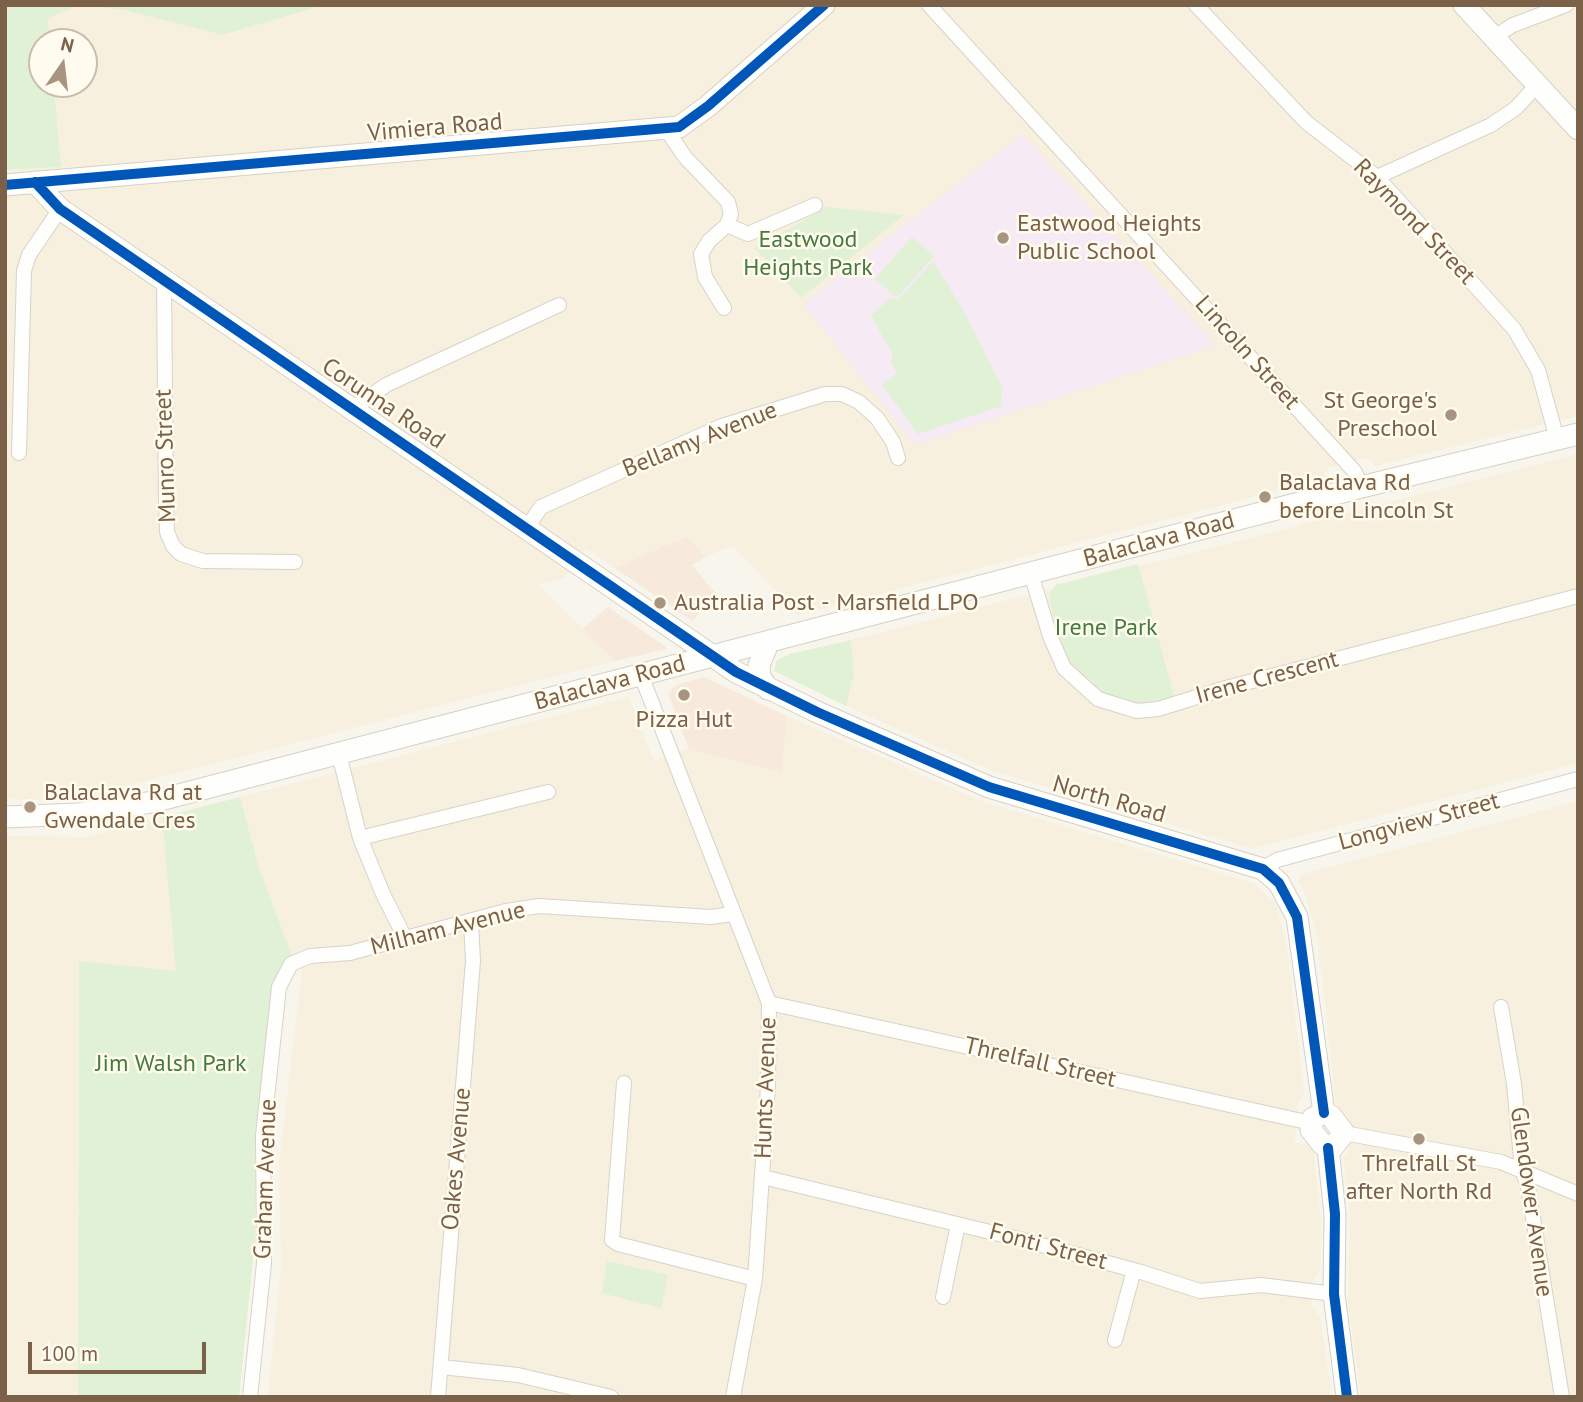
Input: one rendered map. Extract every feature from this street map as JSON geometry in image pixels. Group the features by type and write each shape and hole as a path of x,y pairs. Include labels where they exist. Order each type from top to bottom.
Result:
{"street":[{"name":"Vimiera Road","path":"5,185 679,127 698,114 824,5"},
{"name":"Lincoln Street","path":"929,5 1355,472 1361,487"},
{"name":"Raymond Street","path":"1196,5 1306,122 1377,177 1497,309 1524,344 1541,378 1557,439"},
{"path":"1464,5 1578,129"},
{"path":"1493,38 1513,25 1566,5"},
{"path":"1377,177 1491,125 1516,108 1536,85"},
{"path":"666,129 676,146 728,202 731,214 727,225 709,241 701,254 705,277 724,308"},
{"name":"Corunna Road","path":"35,182 60,209 354,408 712,656"},
{"path":"727,225 748,234 815,205"},
{"path":"19,453 24,271 29,255 60,209"},
{"name":"Munro Street","path":"164,281 167,533 173,546 181,554 203,561 295,562"},
{"path":"354,408 386,385 559,305"},
{"name":"Bellamy Avenue","path":"527,528 541,507 722,426 825,394 842,394 859,402 877,418 893,442 898,458"},
{"name":"Balaclava Road","path":"5,817 62,816 139,804 1361,487 1578,434"},
{"name":"Irene Crescent","path":"1031,574 1050,636 1064,668 1098,699 1136,711 1158,709 1226,688 1578,596"},
{"path":"768,689 760,677 759,665 769,641"},
{"name":"North Road","path":"712,656 768,689 989,786 1263,869"},
{"name":"Hunts Avenue","path":"641,675 732,914 769,1003 770,1047 755,1279 733,1397"},
{"path":"339,754 360,838 406,940"},
{"name":"Longview Street","path":"1263,869 1277,860 1578,779"},
{"path":"360,838 548,792"},
{"path":"1263,869 1279,883 1297,917 1318,1118 1314,1134 1328,1148 1335,1214 1334,1294 1348,1397"},
{"name":"Milham Avenue","path":"291,964 310,956 350,953 539,906 711,917 732,914"},
{"name":"Oakes Avenue","path":"438,1397 473,961 471,921"},
{"name":"Graham Avenue","path":"250,1397 264,1263 264,1135 279,987 291,964"},
{"name":"Threlfall Street","path":"769,1003 1318,1118"},
{"name":"Glendower Avenue","path":"1501,1007 1514,1084 1522,1169 1528,1187 1562,1397"},
{"path":"624,1083 612,1240 618,1244 755,1279"},
{"path":"1318,1118 1331,1116 1343,1132 1501,1162 1578,1194"},
{"path":"1328,1148 1340,1142 1343,1132"},
{"name":"Fonti Street","path":"762,1177 1134,1270 1200,1292 1261,1285 1334,1294"},
{"path":"943,1297 958,1224"},
{"path":"1115,1340 1134,1270"},
{"path":"441,1367 518,1375 611,1397"}],"shaded area":[{"path":"80,5 124,10 223,35 324,5 1578,5 1578,416 1376,466 1368,458 1328,468 1322,479 798,615 733,546 705,557 686,536 615,568 586,548 565,577 538,585 615,661 99,793 44,800 5,799 5,170 61,167 55,98 98,98 98,28 49,28 48,18"},
{"name":"Eastwood Heights Public School","path":"1022,134 1216,345 915,445 803,304"},
{"path":"1578,454 1578,763 1252,849 988,769 846,706 854,674 851,640"},
{"path":"687,536 705,557 692,565 717,595 692,621 615,568"},
{"path":"608,607 666,649 615,661 582,629"},
{"path":"704,677 787,716 782,772 689,749 668,694 676,685"},
{"path":"629,697 654,761 689,749 782,772 787,716 984,802 1254,883 1275,903 1287,946 1304,1095 1298,1103 1295,1142 1308,1146 1314,1153 1321,1222 1320,1272 1312,1281 1312,1307 1320,1316 1332,1397 268,1397 281,1266 279,1163 302,971 292,956 259,868 240,797"},
{"path":"1578,801 1578,1397 1361,1397 1348,1302 1350,1217 1343,1156 1348,1153 1347,1114 1340,1111 1336,1103 1317,934 1303,888 1298,883 1300,875"},
{"path":"162,817 177,971 79,962 78,1397 5,1397 5,836 86,837"}],"green space":[{"path":"5,5 80,5 48,18 49,28 28,28 28,98 55,98 61,167 5,170"},
{"path":"80,5 324,5 223,35 124,10"},
{"name":"Eastwood Heights Park","path":"827,207 904,215 801,298 755,248"},
{"path":"912,237 934,256 897,298 875,279"},
{"path":"933,261 966,315 1002,387 1001,406 918,434 882,385 897,373 891,362 893,355 871,316 890,298 898,300"},
{"name":"Irene Park","path":"1138,564 1174,696 1147,703 1127,702 1107,695 1073,668 1059,642 1049,596 1055,585"},
{"path":"851,640 854,674 846,706 774,671 777,660 790,654"},
{"name":"Jim Walsh Park","path":"240,797 259,868 292,956 282,966 255,1133 255,1241 239,1397 78,1397 79,961 176,971 162,817"},
{"path":"607,1261 668,1275 661,1308 602,1293"}],"cycle path":[{"path":"5,185 679,127 708,106 824,5"},
{"path":"35,182 60,209 736,672 817,712 989,787 1263,869 1279,883 1297,917 1324,1113"},
{"path":"1328,1148 1335,1214 1334,1294 1347,1397"}],"place":[{"name":"Eastwood Heights Public School","path":"1003,238"},
{"name":"St George's Preschool","path":"1451,415"},
{"name":"Balaclava Rd before Lincoln St","path":"1265,497"},
{"name":"Australia Post - Marsfield LPO","path":"660,603"},
{"name":"Pizza Hut","path":"684,695"},
{"name":"Balaclava Rd at Gwendale Cres","path":"30,807"},
{"name":"Threlfall St after North Rd","path":"1419,1139"}]}
